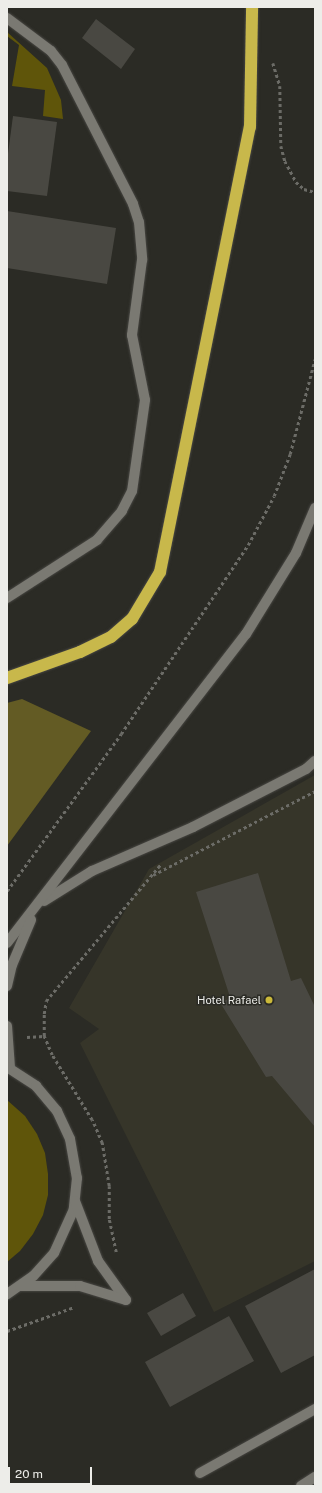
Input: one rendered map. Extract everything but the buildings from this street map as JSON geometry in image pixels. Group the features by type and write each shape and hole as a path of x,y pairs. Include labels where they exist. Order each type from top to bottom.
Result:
{"highway":[{"path":"7,678 80,652 111,637 137,612 160,572 250,128 252,7"}],"street":[{"path":"7,18 51,51 62,65 133,204 139,222 142,260 132,334 145,400 132,491 122,511 97,540 7,598"},
{"path":"7,944 246,634 296,553 315,508"},
{"path":"7,986 12,965 37,906 92,871 193,827 306,769 315,761"},
{"path":"7,1026 9,1067 36,1086 56,1111 64,1124 76,1162 75,1201 69,1224 54,1253 20,1286 7,1294"},
{"path":"20,1286 80,1286 126,1300 98,1261 75,1201"},
{"path":"200,1473 315,1409"},
{"path":"301,1486 315,1477"}],"path":[{"path":"272,60 280,86 281,146 285,161 296,182 304,188 315,192"},
{"path":"7,891 121,734 248,545 274,496 290,454 315,359"},
{"path":"150,876 315,791"},
{"path":"98,1261 117,1251 109,1219 106,1163 92,1120 60,1071 44,1036 44,1014 46,1001 164,860"},
{"path":"7,1331 75,1307 80,1286"}],"shaded area":[{"path":"7,32 47,68 61,100 63,119 43,116 45,90 12,86 19,45 7,36"},
{"path":"22,699 91,731 7,846 7,703"},
{"path":"315,775 315,1261 214,1312 80,1043 99,1029 69,1008 149,869"},
{"path":"7,1100 25,1116 37,1134 45,1153 48,1174 48,1195 43,1215 33,1234 20,1251 7,1262"}],"place":[{"name":"Hotel Rafael","path":"269,1000"}]}
